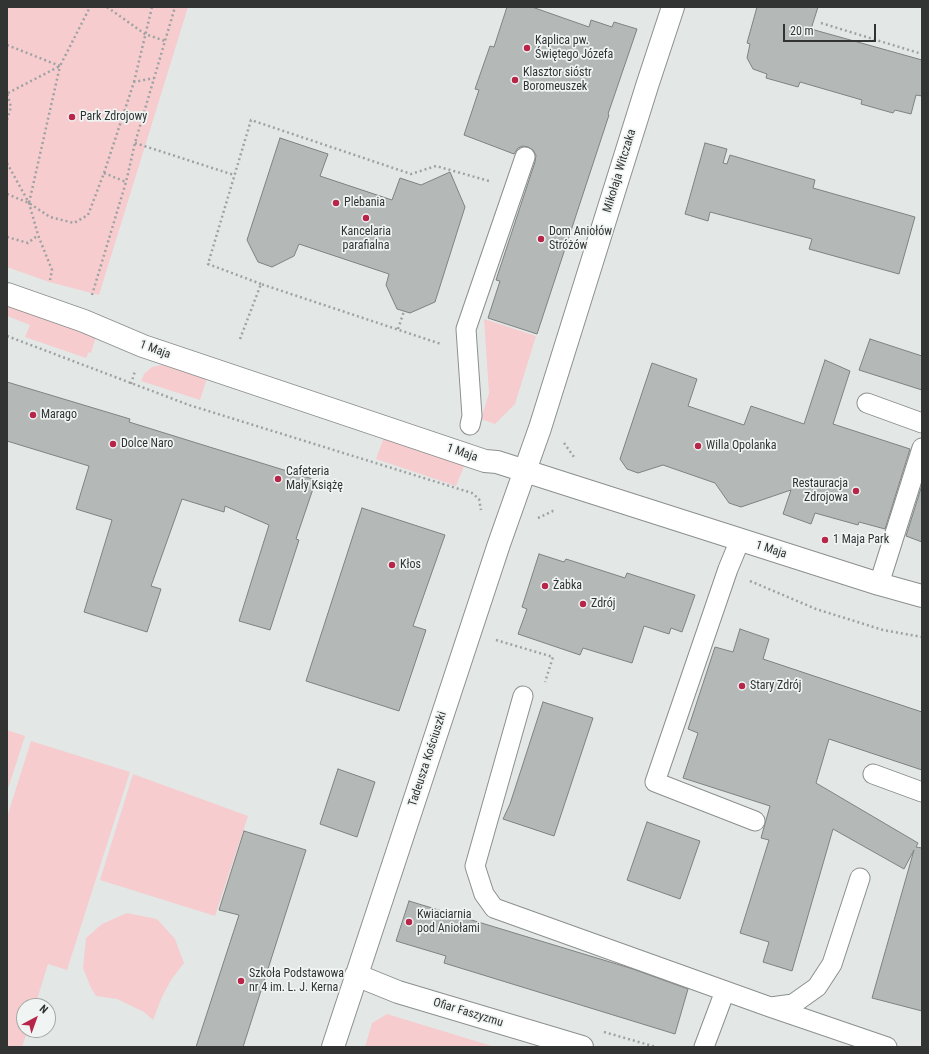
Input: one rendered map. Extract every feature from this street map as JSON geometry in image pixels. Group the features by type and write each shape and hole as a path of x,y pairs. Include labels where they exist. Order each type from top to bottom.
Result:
{"street":[{"name":"Mikołaja Witczaka","path":"525,472 673,7"},
{"name":"1 Maja","path":"7,294 84,321 151,349 485,461 497,462 879,584 922,596"},
{"name":"Tadeusza Kościuszki","path":"333,1047 494,559 525,472"},
{"name":"Ofiar Faszyzmu","path":"356,975 398,992 582,1047"}],"lane":[{"path":"470,425 472,416 466,329 525,157"},
{"path":"868,403 922,423"},
{"path":"879,584 922,448"},
{"path":"740,540 726,576 655,782 755,821"},
{"path":"523,696 475,866 484,894 494,908 770,1007 888,1047"},
{"path":"873,774 922,792"},
{"path":"770,1007 793,1004 817,987 832,964 860,878"},
{"path":"704,1047 725,991"}],"path":[{"path":"29,203 60,66 90,7"},
{"path":"107,7 145,34 165,41"},
{"path":"7,194 29,203 50,217 74,223 88,215 104,173 134,82 152,7"},
{"path":"91,299 126,182 135,143 175,7"},
{"path":"821,22 922,54"},
{"path":"7,45 60,66"},
{"path":"7,120 11,108 7,93 60,66"},
{"path":"134,82 154,78"},
{"path":"443,337 441,344 261,284 208,264 251,120 411,174 436,166 491,182"},
{"path":"135,143 234,175"},
{"path":"7,163 29,203 38,235 52,270"},
{"path":"104,173 126,182"},
{"path":"7,237 28,243 38,235"},
{"path":"240,339 261,284"},
{"path":"398,329 404,311"},
{"path":"7,336 189,405 472,493 479,499 483,516"},
{"path":"533,521 553,510 560,511"},
{"path":"491,638 553,656 545,684"}],"shaded area":[{"name":"Park Zdrojowy","path":"7,7 188,7 99,295 49,282 7,267"},
{"path":"7,303 97,333 91,353 89,352 86,358 25,337 30,325 7,316"},
{"path":"484,319 536,336 515,404 495,424 481,419 489,393"},
{"path":"162,365 207,378 200,400 141,381 144,374 152,367"},
{"path":"384,437 465,464 456,486 376,459"},
{"path":"7,730 25,736 7,792"},
{"path":"31,741 130,772 67,970 48,964 37,998 16,998 16,1038 25,1038 22,1047 7,1047 7,817"},
{"path":"133,774 248,816 215,916 100,880"},
{"path":"127,913 157,919 175,939 184,963 171,980 162,997 153,1020 144,1012 117,999 96,996 83,968 86,938 102,924"},
{"path":"387,1014 495,1047 365,1047 372,1023"}],"building":[{"path":"507,7 532,7 589,27 591,20 612,27 614,22 637,29 537,334 488,318 500,281 496,280 536,155 533,150 528,147 523,146 518,148 514,154 464,135 479,90 475,89 490,46 494,47"},
{"path":"757,7 818,7 811,29 922,60 922,96 916,95 911,114 895,110 893,113 861,104 862,100 800,82 798,87 766,78 767,74 753,69 747,58 750,44 747,43"},
{"name":"Plebania","path":"280,138 328,154 320,176 392,200 400,178 421,185 450,172 465,207 435,302 410,313 397,309 386,285 389,274 299,244 294,256 272,267 258,262 247,240"},
{"path":"705,143 727,149 723,163 727,164 730,155 815,180 813,188 915,217 899,274 809,249 812,239 710,212 708,221 685,214"},
{"path":"870,339 922,356 922,390 859,370"},
{"path":"825,360 850,371 833,424 910,449 885,529 859,522 858,525 815,513 811,524 783,514 791,490 741,507 729,503 715,483 663,465 638,473 627,469 620,459 652,363 697,379 688,406 744,425 751,406 804,424"},
{"path":"7,382 130,419 129,422 316,480 296,539 299,540 270,630 239,621 269,525 225,506 224,512 182,499 151,586 161,589 147,632 84,612 112,520 76,509 89,466 7,441"},
{"path":"922,485 922,542 906,536"},
{"path":"362,508 445,535 413,626 426,630 399,711 306,681"},
{"path":"539,554 564,562 566,559 625,578 627,573 695,595 682,632 671,628 669,634 644,626 632,663 583,648 580,655 518,634 527,609 522,607"},
{"path":"740,629 769,639 763,659 922,712 922,770 829,739 816,783 918,843 916,847 922,848 922,1011 872,998 914,850 904,869 833,829 792,971 763,962 769,942 740,933 769,840 761,838 770,806 683,778 698,733 688,729 715,647 733,652"},
{"path":"543,702 593,718 554,836 503,819 510,804"},
{"path":"338,769 375,782 357,837 320,824"},
{"path":"647,822 700,841 680,899 627,880"},
{"name":"Szkoła Podstawowa nr 4 im. L. J. Kerna","path":"244,831 306,850 243,1047 196,1047 239,915 219,910"},
{"path":"409,901 633,969 688,989 675,1034 444,963 446,956 396,941"}],"place":[{"name":"Kaplica pw. Świętego Józefa","path":"527,48"},
{"name":"Klasztor sióstr Boromeuszek","path":"515,80"},
{"name":"Park Zdrojowy","path":"72,117"},
{"name":"Plebania","path":"336,203"},
{"name":"Kancelaria parafialna","path":"366,218"},
{"name":"Dom Aniołów Stróżów","path":"541,239"},
{"name":"Marago","path":"33,415"},
{"name":"Dolce Naro","path":"113,444"},
{"name":"Willa Opolanka","path":"698,446"},
{"name":"Cafeteria Mały Książę","path":"278,479"},
{"name":"Restauracja Zdrojowa","path":"856,491"},
{"name":"1 Maja Park","path":"825,540"},
{"name":"Kłos","path":"392,565"},
{"name":"Żabka","path":"545,586"},
{"name":"Zdrój","path":"583,604"},
{"name":"Stary Zdrój","path":"742,686"},
{"name":"Kwiaciarnia pod Aniołami","path":"409,922"},
{"name":"Szkoła Podstawowa nr 4 im. L. J. Kerna","path":"241,981"}]}
